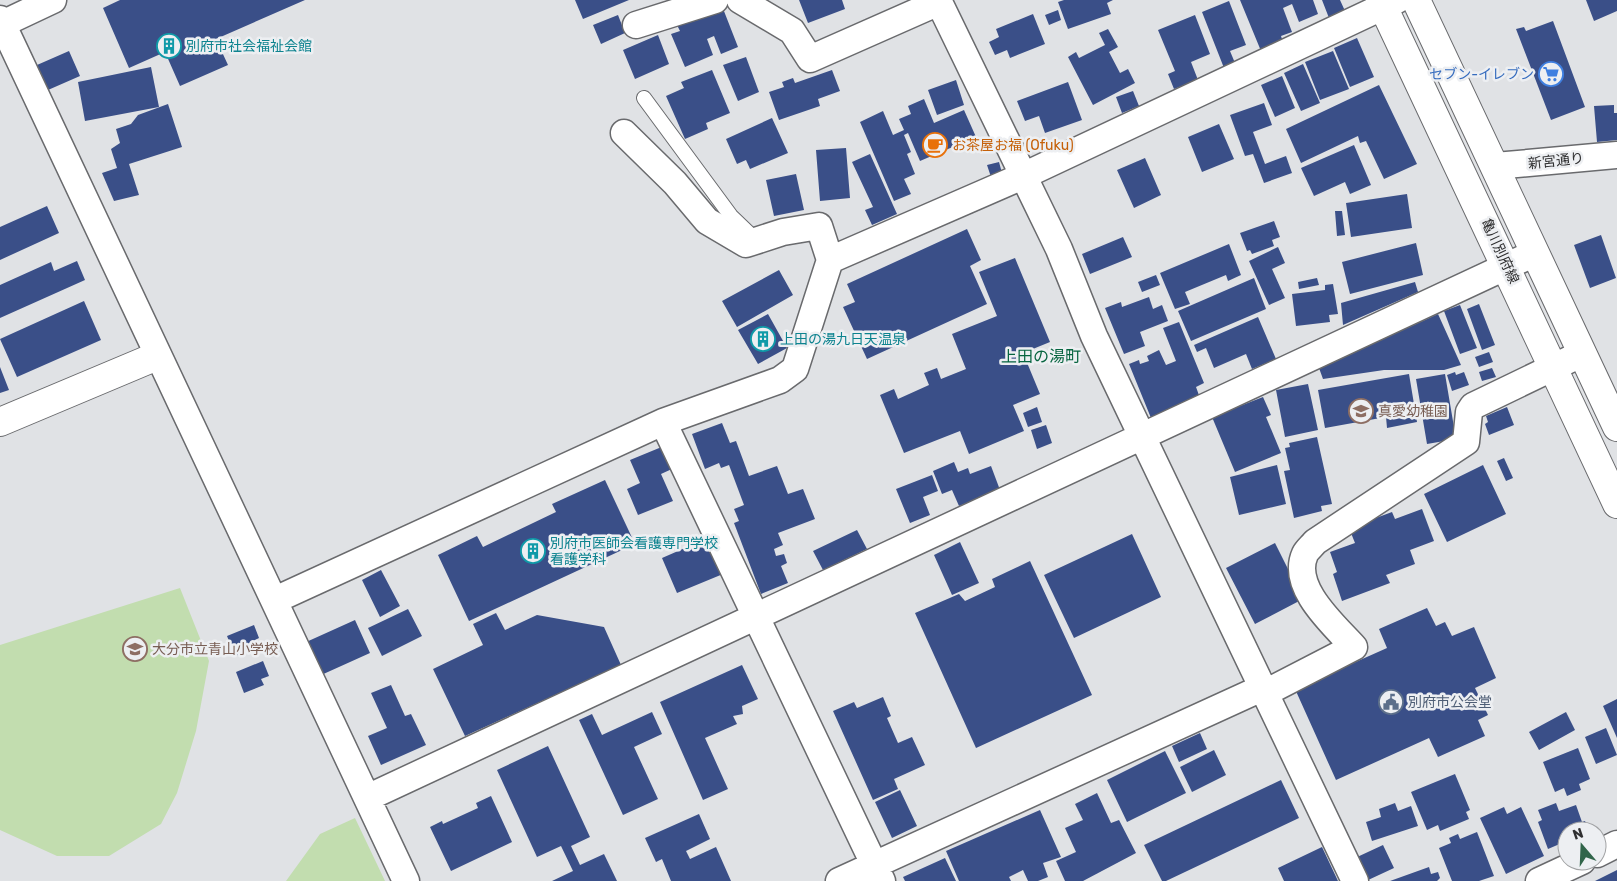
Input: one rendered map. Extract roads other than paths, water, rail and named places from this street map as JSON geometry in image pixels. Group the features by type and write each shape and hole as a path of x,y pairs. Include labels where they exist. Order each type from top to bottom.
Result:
{"main road":[{"path":"1416,0 1581,354 1615,420"},
{"name":"亀川別府線","path":"1387,2 1617,504"},
{"path":"0,422 157,356"}],"street":[{"path":"53,0 1,23 406,881"},
{"path":"636,25 715,0"},
{"path":"740,0 792,31 810,59 939,1 1059,249 1094,336 1355,881"},
{"path":"830,260 1023,176 1387,2"},
{"path":"275,600 663,422 780,380 795,369 830,260 819,226 783,232 746,244 707,221 676,183 624,133"},
{"name":"新宮通り","path":"1495,166 1617,155"},
{"path":"367,798 1535,253"},
{"path":"840,881 878,873 1354,647 1321,612 1302,580 1305,555 1315,542 1466,442 1469,412 1473,406 1581,354"},
{"path":"663,422 878,873"},
{"path":"1539,881 1560,871"}],"lane":[{"path":"644,98 731,216 756,240"}],"place":[{"name":"別府市社会福祉会館","path":"169,46"},
{"name":"セブン-イレブン","path":"1551,74"},
{"name":"お茶屋お福 (Ofuku)","path":"935,145"},
{"name":"上田の湯九日天温泉","path":"763,339"},
{"name":"真愛幼稚園","path":"1361,411"},
{"name":"別府市医師会看護専門学校 看護学科","path":"533,551"},
{"name":"大分市立青山小学校","path":"135,649"},
{"name":"別府市公会堂","path":"1391,702"}],"district":[{"name":"上田の湯町","path":"1041,356"}]}
